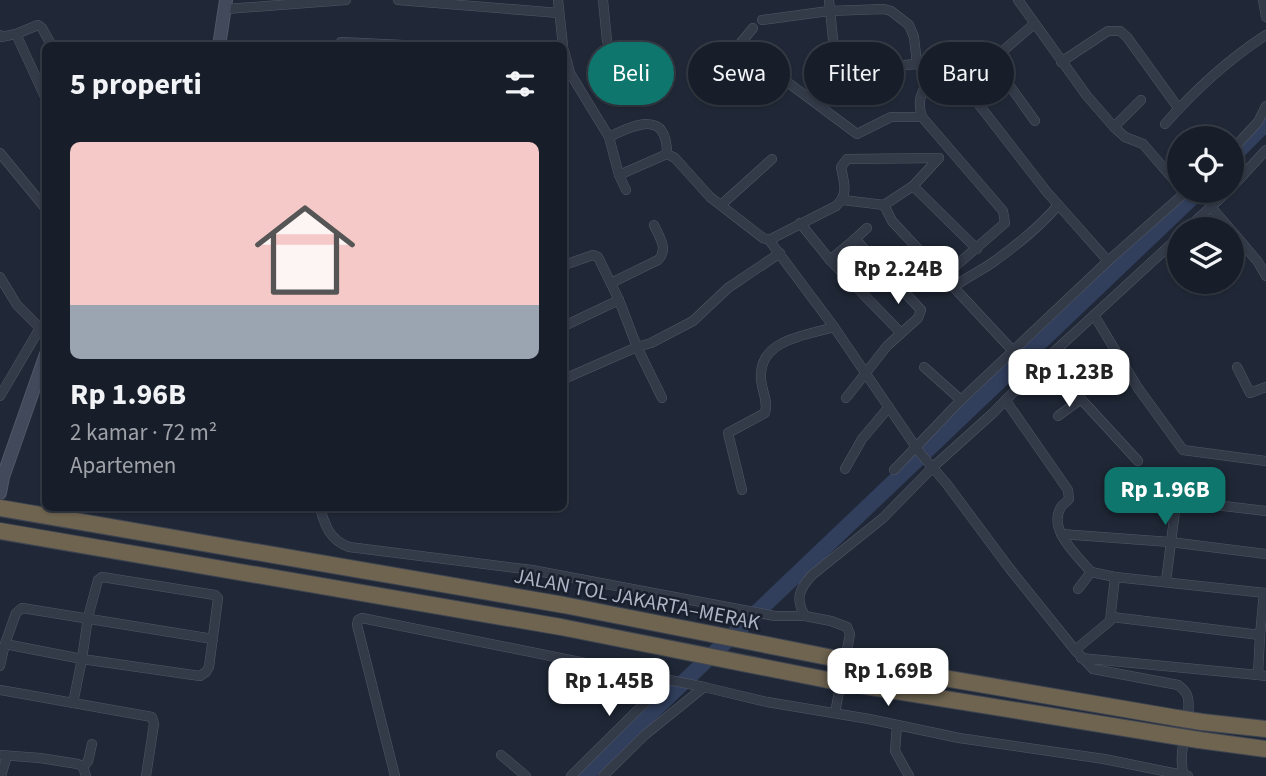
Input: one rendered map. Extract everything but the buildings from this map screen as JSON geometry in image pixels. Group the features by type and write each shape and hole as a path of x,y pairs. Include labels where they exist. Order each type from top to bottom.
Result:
{"highway":[{"name":"JALAN TOL JAKARTA–MERAK","path":"0,508 564,605 834,659 1177,718 1266,729"},
{"name":"JALAN TOL JAKARTA–MERAK","path":"0,531 561,627 828,680 1266,749"}],"main road":[{"path":"220,42 226,4"},
{"path":"0,493 3,477 42,365"}],"street":[{"path":"226,4 332,3 346,0"},
{"path":"398,0 559,13"},
{"path":"558,0 562,42"},
{"path":"603,0 607,40"},
{"path":"829,0 836,68 840,70 917,64"},
{"path":"1018,0 1061,62 1114,127 1125,137 1140,141 1167,171"},
{"path":"1263,0 1266,17"},
{"path":"762,20 830,11 884,9 900,16 909,25 914,37 917,64 926,73 928,80 919,98 922,117 1003,211 1006,218 1005,223 944,276"},
{"path":"1014,42 1034,24"},
{"path":"0,36 16,34 38,25 42,27 50,42"},
{"path":"742,42 752,28"},
{"path":"1061,62 1108,31 1120,31 1179,109"},
{"path":"16,34 42,90"},
{"path":"1165,124 1239,55 1266,35"},
{"path":"567,74 609,137 626,190"},
{"path":"790,84 857,134 891,117 922,117"},
{"path":"1014,92 1035,121"},
{"path":"1114,127 1141,100"},
{"path":"979,105 1058,205 1108,261"},
{"path":"1244,138 1266,106"},
{"path":"609,137 636,125 651,123 656,125 667,142 667,154"},
{"path":"843,200 884,205 913,186 948,150"},
{"path":"1244,174 1266,150"},
{"path":"0,153 42,204"},
{"path":"619,175 667,154"},
{"path":"667,154 675,158 710,197 762,238 769,240 780,253 917,449 1078,654 1097,671 1178,685 1184,689 1188,701 1181,764 1185,775"},
{"path":"769,240 843,200 845,193 841,163 847,159 939,158"},
{"path":"721,205 772,159"},
{"path":"913,186 976,249"},
{"path":"894,470 961,400 1170,203"},
{"path":"1201,217 1216,203"},
{"path":"884,205 892,221 1013,351"},
{"path":"954,287 996,260 1029,234 1058,205"},
{"path":"1212,207 1220,217"},
{"path":"800,223 830,260 900,332"},
{"path":"611,283 663,256 664,248 654,225"},
{"path":"830,260 867,228"},
{"path":"846,398 879,355 921,312 855,239"},
{"path":"1244,245 1266,276"},
{"path":"804,616 798,598 806,582 883,518 932,466 1006,401 1043,362 1167,248"},
{"path":"567,378 652,343 693,321 728,288 780,253"},
{"path":"567,264 595,255 598,257 662,398"},
{"path":"0,277 17,305 42,330"},
{"path":"567,325 619,300"},
{"path":"1094,315 1138,388 1183,450 1266,461"},
{"path":"742,490 728,437 733,429 765,413 767,405 760,375 764,360 779,344 834,327"},
{"path":"0,396 42,333"},
{"path":"1043,362 1067,380 1138,461"},
{"path":"924,367 961,400"},
{"path":"1237,367 1250,393 1266,387"},
{"path":"1058,416 1081,399"},
{"path":"1006,401 1068,490 1069,499 1061,507 1058,529 1091,572 1265,593 1260,635 1262,675 1078,654"},
{"path":"845,469 862,439 889,407"},
{"path":"1166,581 1175,511 1179,504 1190,502 1266,512"},
{"path":"321,511 327,532 349,547 532,570 775,616 804,616 840,623 847,627 850,634 835,713"},
{"path":"1061,534 1170,542 1266,554"},
{"path":"1077,589 1091,572"},
{"path":"5,645 82,659 200,676 209,667 219,603 215,595 102,577 96,584 88,617 82,659 72,703"},
{"path":"1078,654 1112,617 1115,577"},
{"path":"0,666 14,618 20,609 88,617 213,639"},
{"path":"1112,617 1260,635"},
{"path":"395,776 357,625 362,618 768,702 959,738 1185,775"},
{"path":"571,776 671,681"},
{"path":"603,776 700,686"},
{"path":"0,690 152,717 154,724 146,776"},
{"path":"897,725 895,751 909,776"},
{"path":"85,772 92,744"},
{"path":"501,755 526,776"},
{"path":"1,776 3,756 78,764 85,772"}],"waterway":[{"path":"1244,145 1266,123"},
{"path":"585,776 1186,203"}]}
